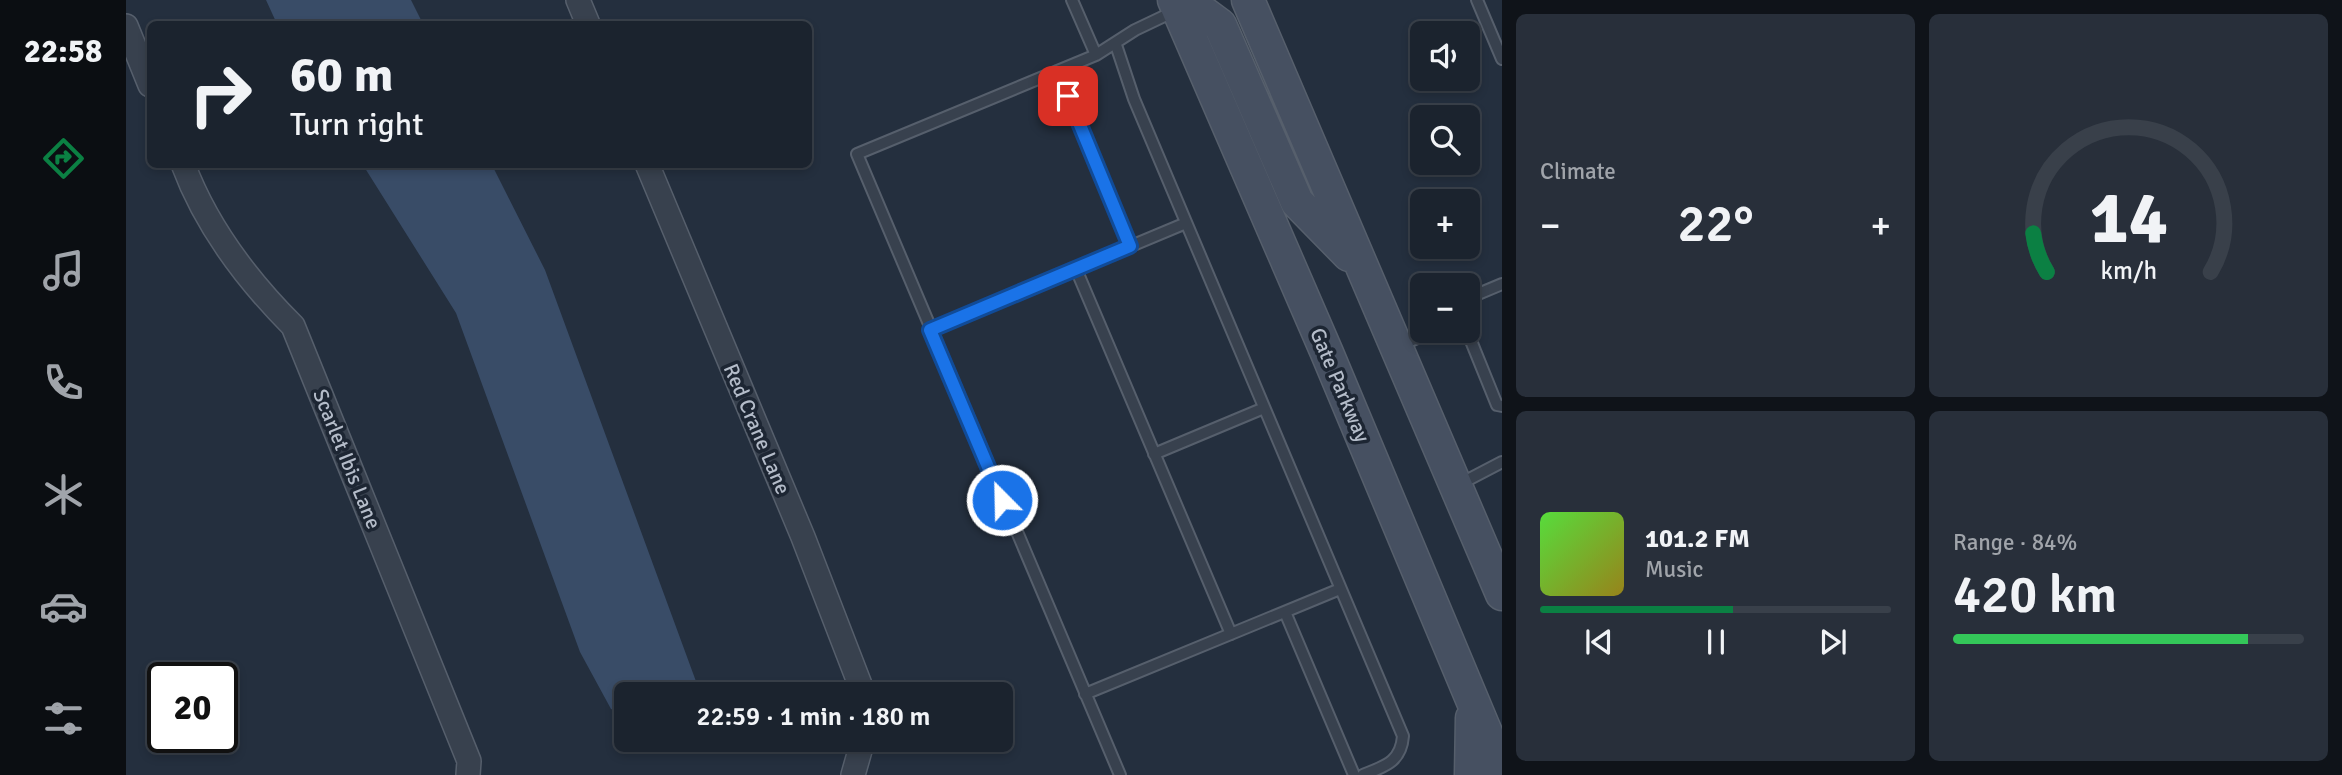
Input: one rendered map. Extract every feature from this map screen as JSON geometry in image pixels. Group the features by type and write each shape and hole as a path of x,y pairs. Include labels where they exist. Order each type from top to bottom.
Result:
{"main road":[{"path":"1248,0 1502,594"},
{"path":"1177,5 1201,11 1220,25 1297,202 1364,271"},
{"name":"Gate Parkway","path":"1177,5 1502,771"},
{"path":"1471,775 1474,760 1472,699"}],"street":[{"path":"578,0 587,21"},
{"path":"126,26 147,78"},
{"name":"Scarlet Ibis Lane","path":"184,168 196,199 257,290 293,326 469,761 468,775"},
{"name":"Red Crane Lane","path":"649,168 798,524 859,682"},
{"path":"853,775 860,752"}],"lane":[{"path":"1072,0 1096,55"},
{"path":"1477,0 1502,59"},
{"path":"1120,775 857,154 1096,55 1177,5"},
{"path":"1116,45 1134,99 1403,736 1402,752 1394,762 1363,775"},
{"path":"1057,71 1130,246"},
{"path":"930,330 1186,223"},
{"path":"1076,269 1231,634"},
{"path":"1480,293 1502,284"},
{"path":"1397,347 1410,341"},
{"path":"1472,343 1500,406"},
{"path":"1154,454 1264,408"},
{"path":"1456,486 1502,463"},
{"path":"1085,694 1340,589"},
{"path":"1285,611 1354,775"}],"water":[{"path":"266,0 411,0 422,21 276,21"},
{"path":"365,168 494,168 545,270 696,682 614,682 614,710 580,652 456,313"}],"route":[{"path":"1002,500 930,330 1130,246 1068,96"}]}
